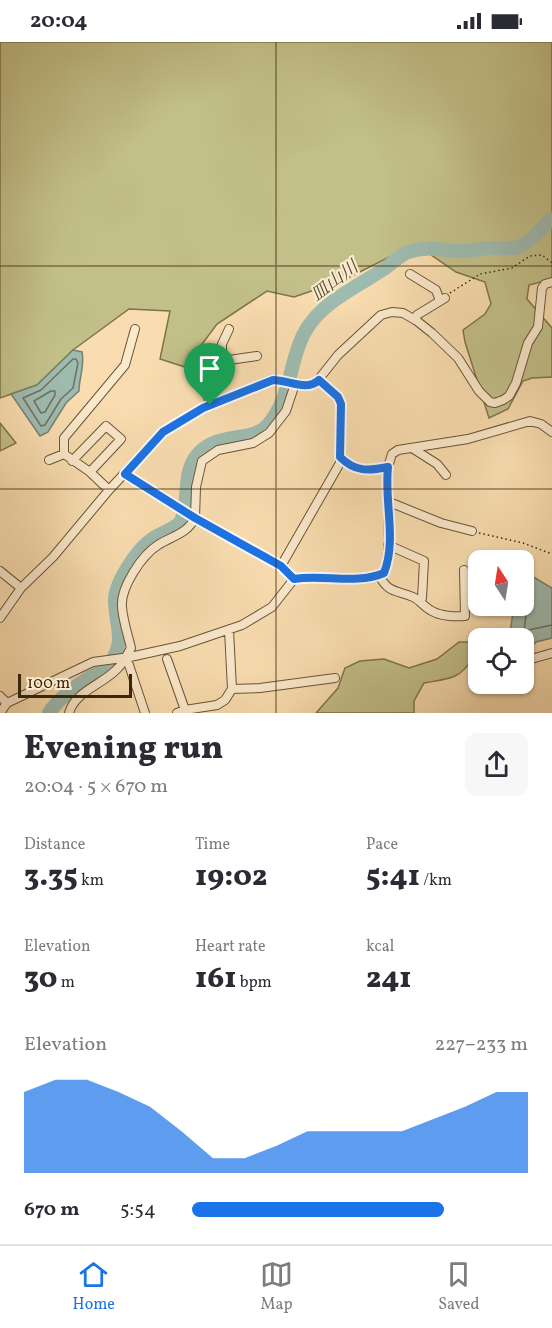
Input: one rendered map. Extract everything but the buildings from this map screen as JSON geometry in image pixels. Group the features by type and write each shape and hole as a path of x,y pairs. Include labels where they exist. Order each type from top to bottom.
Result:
{"street":[{"path":"410,274 436,290 443,299 417,315 415,320"},
{"path":"0,618 21,588 53,557 109,490 163,432 210,405 273,380 305,386 315,384 339,355 381,315 392,312 403,313 432,333 458,358 479,391 490,402 495,403 509,396 516,383 528,343 537,327 542,288 545,284 552,282"},
{"path":"109,490 90,472 64,454 64,438 125,365 135,329"},
{"path":"210,405 206,389 219,383 222,371 222,344 229,329"},
{"path":"222,360 257,356"},
{"path":"281,566 340,463 341,404 338,397 319,380"},
{"path":"69,713 83,694 118,668 131,648 121,605 125,590 140,561 158,545 186,530 195,518 196,487 202,460 218,450 253,443 270,433 286,411 295,384"},
{"path":"0,713 7,703 93,662 125,658 180,646 242,625 266,612 294,579 308,577 372,578 384,573 387,565 388,545 388,467 392,454 398,450 468,439 530,421 541,424 552,432"},
{"path":"72,461 106,426 121,439 90,472"},
{"path":"412,448 437,464 446,476"},
{"path":"49,460 64,454"},
{"path":"340,457 355,469 364,471 388,467"},
{"path":"125,474 195,518 281,566 294,579"},
{"path":"389,502 441,523 472,531"},
{"path":"388,545 424,561 420,602"},
{"path":"379,575 385,587 415,598 433,612 458,617 465,616 464,570"},
{"path":"0,571 21,588"},
{"path":"177,713 185,710 201,711 217,705 225,700 232,689 229,630"},
{"path":"534,658 552,653"},
{"path":"125,658 145,713"},
{"path":"167,659 185,710"},
{"path":"232,689 260,688 335,678"},
{"path":"0,696 7,703"}],"path":[{"path":"443,299 480,273 512,268 530,256 542,255 552,263"},
{"path":"472,531 523,543 552,554"}],"shaded area":[{"path":"0,42 552,42 552,279 529,285 527,299 552,328 552,377 523,381 508,409 489,418 463,330 485,314 491,304 485,282 456,272 415,244 344,280 294,297 267,291 217,324 185,367 160,359 170,311 129,309 73,350 37,385 0,398"},
{"path":"0,423 16,443 0,451"},
{"path":"459,642 468,642 467,667 457,675 424,683 414,701 414,713 316,713 338,688 345,668 360,661 384,659 409,668 437,659"}],"water":[{"path":"73,350 82,352 79,391 66,403 48,432 40,436 11,394 37,385"},
{"path":"534,577 552,588 552,638 534,644 534,628 511,628 512,616 534,616"}],"waterway":[{"name":"皿山川","path":"49,713 71,690 110,664 119,641 115,602 122,577 146,544 180,523 190,470 198,454 215,442 253,434 268,425 275,416 284,396 305,331 323,310 408,252 429,249 462,251 517,247 530,240 552,219"}],"route":[{"path":"273,380 305,386 315,384 319,380 338,397 342,414 340,457 355,469 364,471 388,467 389,540 384,573 372,578 308,577 294,579 281,566 195,518 125,474 163,432 210,405 273,380"}]}
